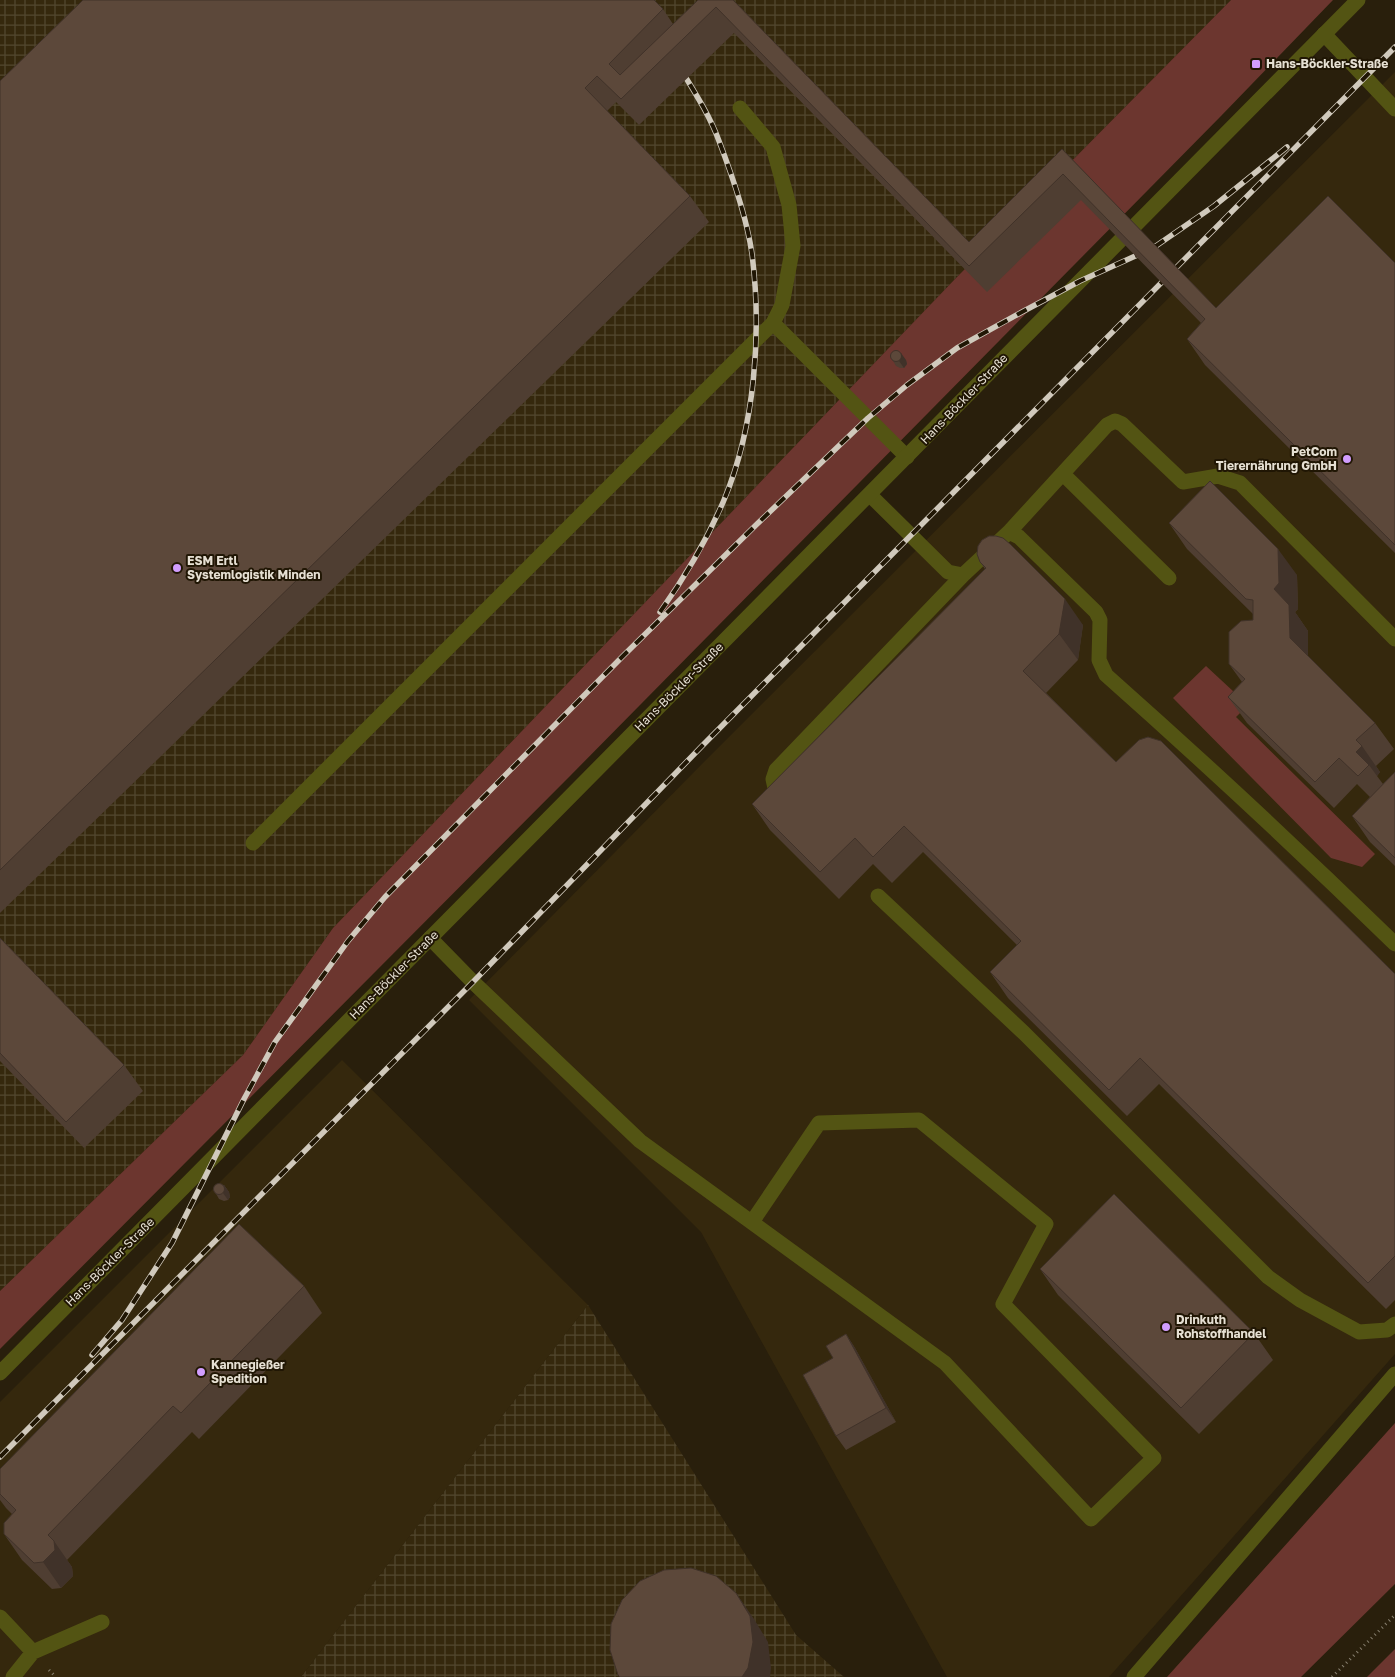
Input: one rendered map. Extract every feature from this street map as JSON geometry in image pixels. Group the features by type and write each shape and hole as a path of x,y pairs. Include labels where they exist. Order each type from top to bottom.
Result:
{"street":[{"name":"Hans-Böckler-Straße","path":"0,1373 1358,0"},
{"path":"1324,34 1395,109"},
{"path":"253,843 773,323 782,305 793,246 789,205 772,147 740,108"},
{"path":"773,323 908,457"},
{"path":"775,788 773,779 776,770 963,575 1009,532 1107,425 1115,421 1122,424 1183,482 1218,476 1240,482 1395,639"},
{"path":"1063,474 1169,578"},
{"path":"870,495 948,572 963,575"},
{"path":"1009,532 1019,537 1096,612 1100,620 1099,660 1106,675 1193,752 1311,862 1395,944"},
{"path":"878,896 1024,1033 1268,1276 1300,1300 1359,1332 1387,1330 1395,1324"},
{"path":"430,938 640,1141 945,1363 1091,1518 1154,1458 1003,1304 1046,1224 919,1120 819,1123 752,1222"},
{"path":"1134,1677 1395,1374"},
{"path":"0,1617 33,1652"},
{"path":"13,1677 33,1652 102,1622"}],"path":[{"path":"1332,1677 1395,1615"}],"shaded area":[{"path":"0,0 1231,0 954,280 333,928 243,1055 0,1291"},
{"path":"1231,0 1333,0 571,775 0,1349 0,1291 243,1055 333,928 954,280"},
{"path":"1395,72 1395,1354 1109,1677 947,1677 701,1232 469,1000 701,765"},
{"path":"1206,666 1248,705 1236,717 1375,854 1362,867 1331,858 1173,698"},
{"path":"342,1060 588,1305 301,1677 0,1677 0,1402"},
{"path":"588,1305 796,1635 844,1677 301,1677"},
{"path":"1395,1423 1395,1584 1301,1677 1167,1677"},
{"path":"1395,1649 1395,1677 1367,1677"}],"building":[{"name":"ESM Ertl Systemlogistik Minden","path":"83,0 654,0 663,9 609,64 620,75 698,0 733,0 969,242 1062,149 1216,308 1328,196 1395,263 1395,545 1187,339 1205,319 1063,174 969,266 716,7 621,99 597,76 585,88 690,196 0,870 0,81"},
{"path":"894,351 898,351 901,356 900,360 894,361 891,358 891,354"},
{"path":"1210,481 1278,549 1279,583 1274,589 1289,605 1290,638 1375,723 1356,740 1362,746 1356,752 1369,765 1358,776 1339,758 1315,782 1228,697 1245,679 1229,664 1229,632 1241,621 1253,620 1253,600 1246,599 1169,523"},
{"path":"989,536 1003,538 1065,599 1059,634 1023,671 1116,762 1139,740 1148,737 1161,741 1395,974 1395,1256 1368,1283 1140,1058 1109,1090 990,972 1021,941 904,826 873,857 855,838 820,872 752,804 986,568 980,562 977,554 978,546 982,540"},
{"path":"1395,772 1395,858 1352,816"},
{"path":"0,938 124,1065 66,1122 0,1053"},
{"path":"217,1184 221,1184 224,1189 223,1193 217,1194 214,1191 214,1187"},
{"name":"Drinkuth Rohstoffhandel","path":"1114,1194 1254,1333 1181,1408 1040,1269"},
{"name":"Kannegießer Spedition","path":"239,1224 304,1286 181,1413 173,1406 48,1535 54,1541 55,1550 43,1562 34,1563 4,1534 4,1523 16,1510 0,1494 0,1469"},
{"path":"846,1334 886,1408 836,1436 803,1375 833,1358 826,1346"},
{"path":"691,1568 716,1576 736,1593 750,1616 753,1642 748,1668 742,1677 620,1677 610,1650 611,1624 622,1600 640,1581 664,1570"}],"railway":[{"path":"0,1457 473,982 702,746 1395,47"},
{"path":"660,612 703,544 724,500 735,471 749,410 756,347 755,284 750,240 743,212 729,168 711,122 680,68"},
{"path":"92,1355 122,1320 172,1243 244,1099 275,1042 348,941 385,897 623,656 868,418 907,385 957,348 1080,281 1153,248 1214,206 1287,147"}],"place":[{"name":"Hans-Böckler-Straße","path":"1256,64"},
{"name":"PetCom Tierernährung GmbH","path":"1347,459"},
{"name":"ESM Ertl Systemlogistik Minden","path":"177,568"},
{"name":"Drinkuth Rohstoffhandel","path":"1166,1327"},
{"name":"Kannegießer Spedition","path":"201,1372"}]}
